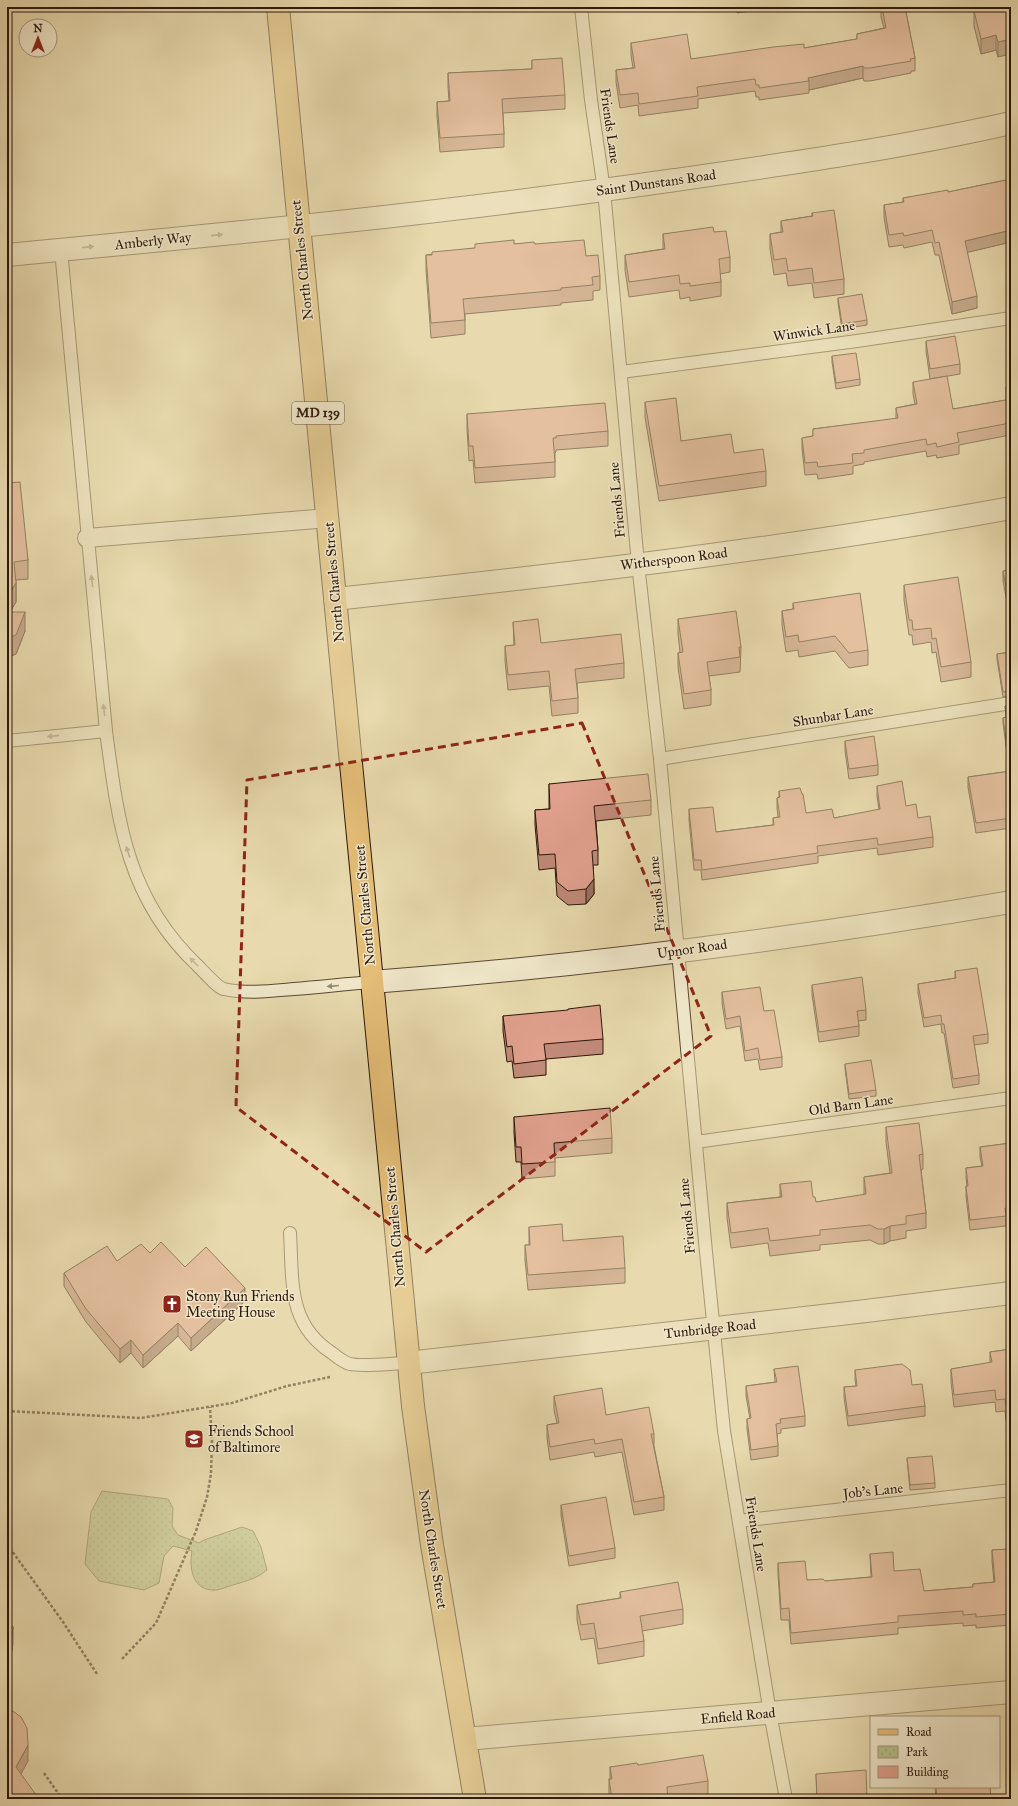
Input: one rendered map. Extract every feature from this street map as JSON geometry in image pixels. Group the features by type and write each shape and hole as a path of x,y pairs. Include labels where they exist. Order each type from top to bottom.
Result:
{"main road":[{"name":"North Charles Street","path":"278,7 408,1363 423,1492 475,1799"}],"street":[{"name":"Saint Dunstans Road","path":"299,227 604,190 810,161 1011,123"},
{"name":"Amberly Way","path":"7,255 299,227"},
{"name":"Witherspoon Road","path":"335,599 638,564 900,529 1011,508"},
{"path":"88,538 328,518"},
{"name":"Upnor Road","path":"372,982 554,966 677,951 860,926 1011,902"},
{"name":"Tunbridge Road","path":"408,1363 714,1329 1011,1293"},
{"name":"Enfield Road","path":"465,1739 1011,1692"}],"lane":[{"name":"Friends Lane","path":"581,7 591,100 604,190 638,564 660,759 677,951 724,1431 770,1713 786,1799"},
{"path":"61,250 106,731 114,792 123,836 136,876 151,909 170,937 222,989 255,992 372,982"},
{"name":"Winwick Lane","path":"620,372 857,341 1011,318"},
{"name":"Shunbar Lane","path":"660,759 1011,703"},
{"path":"7,741 106,731"},
{"name":"Old Barn Lane","path":"696,1142 1011,1098"},
{"path":"290,1233 293,1293 298,1315 309,1332 326,1349 350,1364 408,1363"},
{"name":"Job's Lane","path":"739,1521 1011,1490"}],"path":[{"path":"7,1411 141,1418 232,1403 287,1386 333,1376 350,1364"},
{"path":"122,1659 156,1623 198,1524 207,1497 211,1474 212,1440 210,1407"},
{"path":"7,1544 63,1622 97,1674"},
{"path":"44,1773 62,1799"}],"highlighted area":[{"path":"582,723 711,1036 426,1252 236,1107 247,780"}],"green space":[{"path":"102,1491 168,1499 173,1508 172,1526 178,1535 199,1543 242,1527 253,1531 261,1547 267,1570 259,1576 251,1579 222,1589 211,1590 200,1585 193,1576 191,1564 192,1551 173,1546 164,1556 159,1583 144,1590 99,1581 85,1564 91,1512"}],"building":[{"path":"882,7 905,7 915,58 910,59 911,61 870,68 864,68 863,66 808,78 809,81 759,88 759,85 756,85 755,79 697,87 698,96 639,104 638,93 620,95 616,70 635,68 631,43 687,34 691,59 804,44 804,48 857,39 857,34 886,28"},
{"path":"984,7 1011,7 1011,39 998,42 996,35 981,39 974,11 983,9"},
{"path":"562,58 565,95 502,99 504,134 440,138 437,102 450,101 448,73 532,69 532,60"},
{"path":"1011,179 1011,230 965,241 977,296 952,302 939,242 935,243 932,230 904,236 903,233 889,235 884,205 904,202 903,198 948,190 948,192"},
{"path":"834,210 844,279 814,283 812,268 788,271 786,258 774,260 770,234 783,232 781,221 813,216 812,213"},
{"path":"713,227 714,232 726,231 730,257 719,259 721,282 690,286 690,283 680,284 679,275 629,282 625,255 665,249 663,234"},
{"path":"514,240 514,244 534,242 535,244 584,240 586,256 598,255 600,276 592,277 593,285 561,288 561,290 463,299 465,320 431,323 426,255 432,255 432,252 475,248 475,244"},
{"path":"862,294 867,320 842,324 838,298"},
{"path":"955,336 960,364 930,369 926,341"},
{"path":"856,353 860,379 836,383 832,356"},
{"path":"947,376 953,409 1006,400 1008,398 1006,387 1011,386 1011,429 1010,423 957,433 959,442 937,447 936,443 927,445 926,439 864,450 864,453 852,454 853,463 818,467 817,462 805,463 802,438 813,436 813,429 898,418 896,408 917,404 913,382"},
{"path":"676,398 681,441 731,434 734,453 763,449 766,471 659,486 645,402"},
{"path":"605,403 608,431 556,436 556,438 553,438 555,462 475,468 473,446 469,446 467,414"},
{"path":"20,482 28,560 14,562 16,583 7,597 7,483"},
{"path":"1011,570 1011,607 1010,608 1003,571"},
{"path":"958,577 971,662 941,667 936,638 932,639 931,628 913,630 912,620 909,620 904,585"},
{"path":"860,593 868,650 849,653 835,636 799,642 798,635 786,637 782,611 794,609 793,603"},
{"path":"736,611 741,647 739,647 740,657 707,662 711,690 684,694 678,653 683,652 678,619"},
{"path":"7,612 25,612 16,635 11,637 7,637"},
{"path":"538,619 541,643 621,634 624,663 575,669 578,698 552,701 549,671 508,675 505,646 515,645 513,622"},
{"path":"1011,652 1011,691 1003,692 997,654"},
{"path":"1011,705 1011,748 1007,748 1003,718 1007,717 1005,706"},
{"path":"874,736 878,765 849,769 845,741"},
{"path":"1011,771 1011,818 976,823 968,777"},
{"path":"648,774 651,800 594,806 598,850 592,851 594,879 586,889 568,891 557,882 555,854 539,855 535,810 550,809 549,784"},
{"path":"902,781 906,806 916,804 918,818 930,816 933,837 878,845 877,838 817,846 818,853 702,870 701,860 694,860 689,809 713,807 716,832 774,825 773,818 780,817 777,798 780,797 779,791 800,788 803,794 806,813 832,809 834,818 880,809 877,786"},
{"path":"977,968 988,1034 973,1036 979,1075 953,1079 944,1024 942,1024 941,1015 924,1018 918,984 956,978 955,971"},
{"path":"862,977 866,1010 857,1011 859,1026 819,1032 812,985"},
{"path":"760,987 764,1011 774,1010 782,1057 760,1060 758,1048 745,1051 740,1016 726,1019 722,992"},
{"path":"600,1005 603,1039 544,1044 546,1060 514,1064 512,1046 507,1047 503,1016 568,1010"},
{"path":"871,1060 876,1090 849,1094 845,1064"},
{"path":"610,1108 612,1138 554,1143 555,1162 522,1164 521,1147 516,1147 514,1117"},
{"path":"919,1123 923,1154 919,1155 926,1213 906,1216 906,1224 890,1226 884,1229 878,1229 870,1225 820,1230 820,1235 770,1241 768,1228 731,1233 727,1203 782,1197 780,1184 811,1181 813,1197 815,1197 816,1202 866,1194 864,1177 892,1173 886,1127"},
{"path":"1011,1143 1011,1208 1005,1208 1006,1216 970,1220 966,1186 968,1186 966,1168 983,1166 980,1147"},
{"path":"562,1224 563,1241 623,1236 625,1268 528,1275 525,1245 530,1245 529,1227"},
{"path":"161,1242 185,1267 206,1247 245,1288 191,1338 178,1323 143,1355 131,1340 120,1349 86,1309 64,1273 107,1246 117,1261 141,1244 150,1253"},
{"path":"1011,1349 1011,1432 1009,1432 1005,1399 996,1400 995,1390 954,1395 951,1369 992,1362 990,1352"},
{"path":"902,1364 910,1370 912,1385 922,1384 925,1406 848,1416 844,1387 857,1386 855,1370"},
{"path":"798,1366 805,1416 780,1419 781,1423 776,1424 778,1446 751,1450 747,1419 751,1418 746,1386 777,1382 774,1369"},
{"path":"602,1388 606,1415 649,1407 654,1434 651,1434 664,1497 634,1502 622,1439 595,1444 594,1439 550,1447 547,1425 559,1423 554,1396"},
{"path":"932,1456 935,1483 910,1485 907,1458"},
{"path":"606,1497 615,1548 569,1556 561,1505"},
{"path":"1011,1549 1011,1614 976,1617 976,1614 963,1615 963,1611 898,1616 898,1622 791,1633 789,1608 781,1609 778,1563 805,1561 807,1580 823,1579 825,1581 872,1577 870,1554 893,1552 894,1571 920,1569 924,1591 973,1587 973,1584 995,1582 992,1550"},
{"path":"678,1582 683,1609 640,1616 644,1641 598,1649 594,1623 581,1625 577,1605 621,1598 620,1592"},
{"path":"7,1618 13,1627 7,1668"},
{"path":"7,1707 21,1717 27,1728 28,1745 16,1767 39,1799 7,1799"},
{"path":"703,1755 708,1781 667,1787 668,1799 612,1799 609,1779 612,1779 610,1767 637,1763 638,1765"},
{"path":"866,1770 867,1799 817,1799 816,1774"},
{"path":"936,1788 990,1788 991,1799 937,1799"}],"place":[{"name":"Stony Run Friends Meeting House","path":"172,1304"},
{"name":"Friends School of Baltimore","path":"194,1439"}]}
